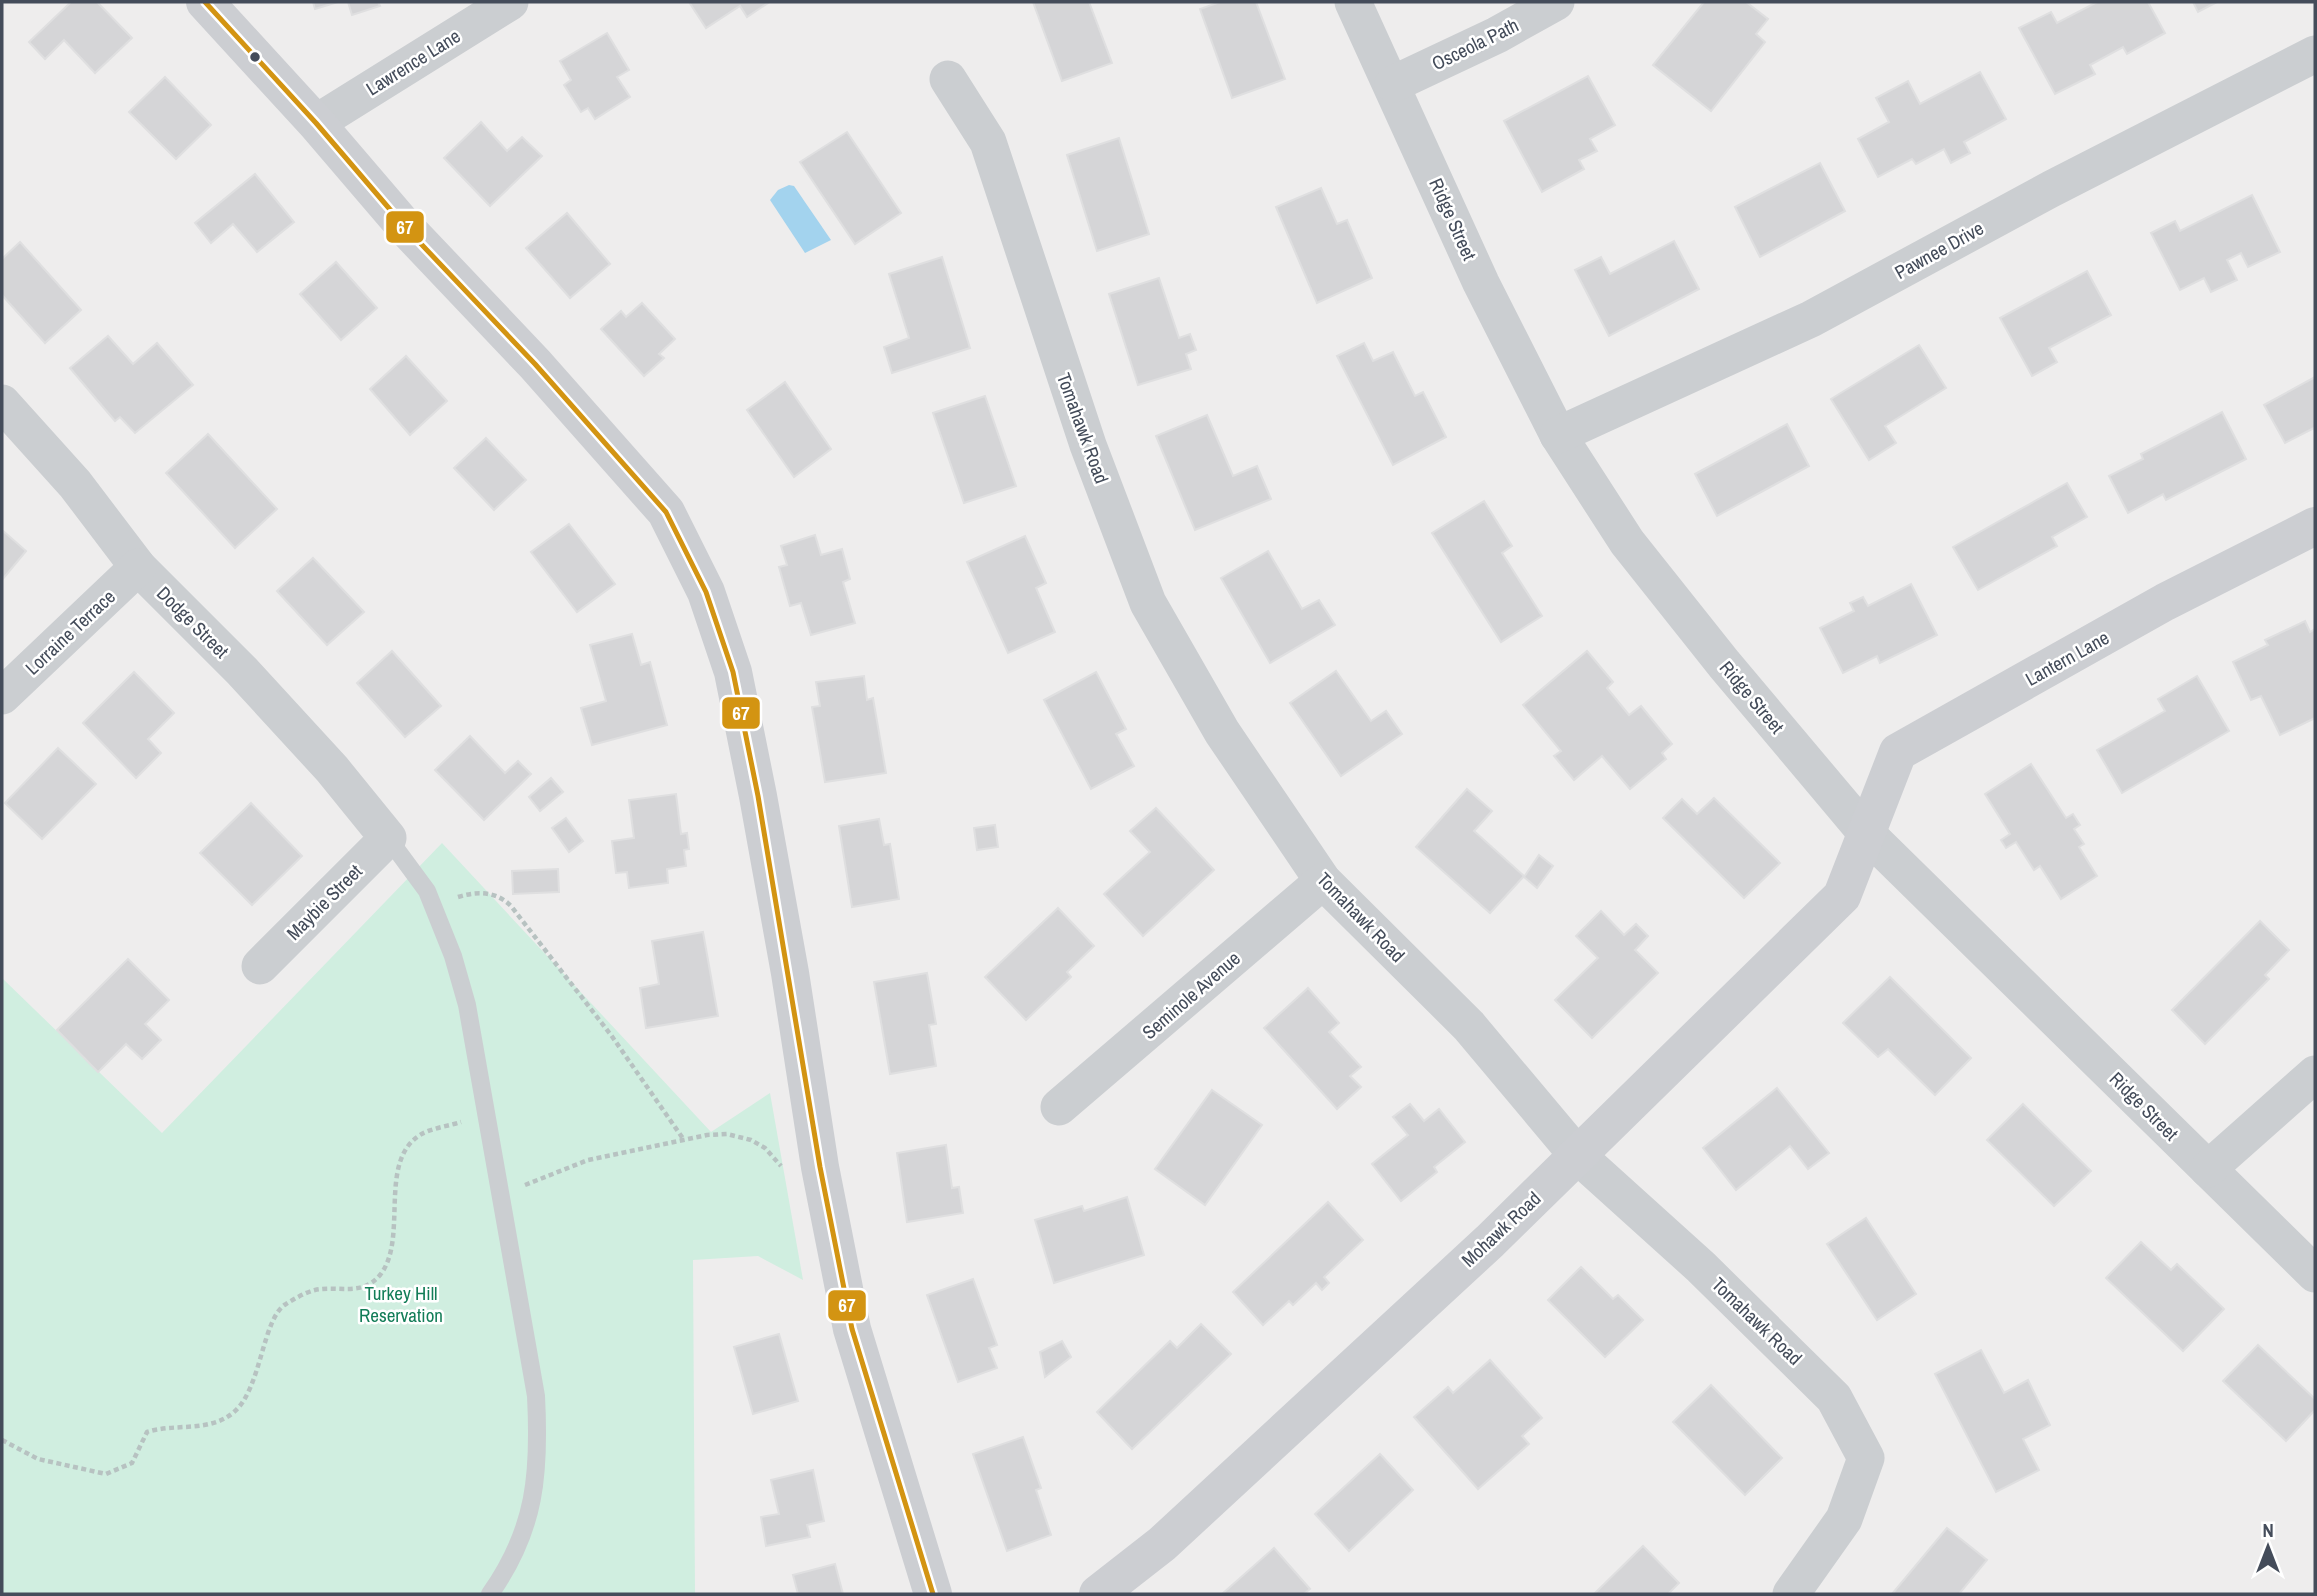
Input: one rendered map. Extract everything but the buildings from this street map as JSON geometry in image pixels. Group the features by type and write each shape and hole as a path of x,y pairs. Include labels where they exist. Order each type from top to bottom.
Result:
{"street":[{"path":"205,2 316,123 405,227 487,313 666,512 706,592 733,672 753,771 790,973 820,1167 852,1329 933,1594"},
{"name":"Lawrence Lane","path":"316,123 510,2"},
{"name":"Ridge Street","path":"1353,2 1393,84 1481,283 1558,435 1627,542 1724,664 1867,834 2315,1274"},
{"name":"Osceola Path","path":"1393,84 1497,35 1556,2"},
{"name":"Pawnee Drive","path":"1558,435 1811,319 2051,189 2315,54"},
{"name":"Tomahawk Road","path":"948,79 988,142 1084,433 1148,603 1222,732 1323,881 1469,1026 1578,1156 1710,1275 1834,1398 1866,1458 1844,1520 1791,1594"},
{"name":"Dodge Street","path":"2,403 75,484 138,567 242,671 332,769 388,838"},
{"name":"Lantern Lane","path":"1867,834 1898,751 2165,602 2315,526"},
{"name":"Lorraine Terrace","path":"2,696 138,567"},
{"name":"Mohawk Road","path":"1098,1594 1162,1544 1490,1241 1842,896 1867,834"},
{"name":"Maybie Street","path":"260,966 388,838"},
{"name":"Seminole Avenue","path":"1059,1107 1323,881"},
{"path":"2208,1169 2315,1074"}],"lane":[{"path":"388,838 427,891 453,956 467,1005 499,1193 528,1335 539,1447 536,1493 522,1542 490,1594"}],"path":[{"path":"433,904 464,895 490,893 503,899 611,1035 684,1140"},
{"path":"2,1440 38,1460 106,1474 132,1463 147,1432 166,1426 199,1427 233,1413 254,1384 270,1330 283,1305 316,1290 358,1290 380,1275 391,1250 401,1157 420,1135 485,1114"},
{"path":"499,1193 588,1160 727,1134 751,1140 765,1148 777,1163 790,1170 820,1167"}],"green space":[{"name":"Turkey Hill Reservation","path":"442,843 711,1132 770,1093 803,1280 758,1256 693,1260 695,1594 2,1594 2,978 162,1133"}],"water":[{"path":"789,185 794,186 831,240 805,253 770,200 778,190"}],"transit line":[{"name":"67","path":"205,2 316,123 405,227 535,364 666,512 706,592 733,672 758,796 820,1167 852,1329 933,1594"}]}
